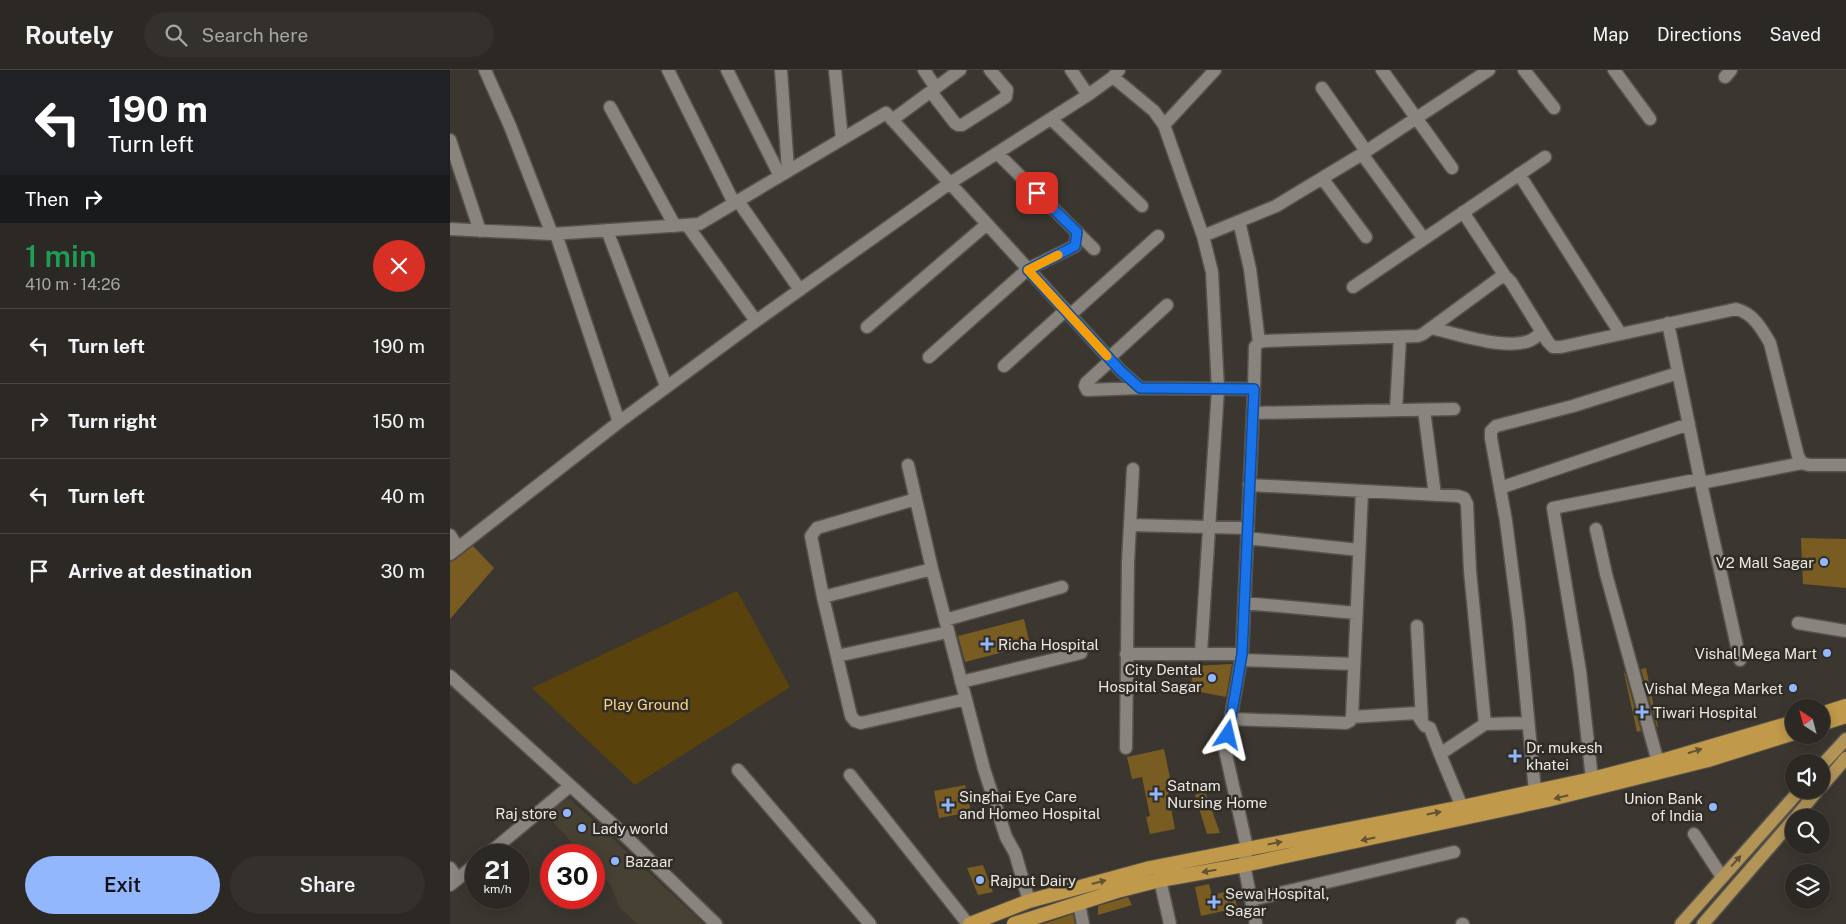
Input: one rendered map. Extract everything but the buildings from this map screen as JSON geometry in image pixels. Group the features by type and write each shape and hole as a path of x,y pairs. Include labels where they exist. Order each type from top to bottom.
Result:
{"highway":[{"path":"1830,711 1846,706"},
{"path":"1830,721 1846,716"},
{"path":"969,924 1029,900 1150,868 1462,807 1592,779 1658,762 1785,725"},
{"path":"1014,924 1160,880 1244,865 1547,800 1708,760 1785,736"}],"main road":[{"path":"1830,756 1846,739"},
{"path":"1830,776 1846,758"},
{"path":"1681,924 1792,799"},
{"path":"1802,809 1810,799"},
{"path":"1703,924 1785,828"}],"street":[{"path":"484,70 510,126 554,234 618,422"},
{"path":"668,70 736,202 800,290"},
{"path":"727,70 784,173"},
{"path":"781,70 784,173"},
{"path":"836,70 842,139"},
{"path":"924,70 933,90 954,123 958,125 962,125 1006,97 1007,90 990,70"},
{"path":"892,120 960,70"},
{"path":"1071,70 1088,95"},
{"path":"1164,125 1215,70"},
{"path":"1382,70 1452,168"},
{"path":"1203,236 1276,206 1364,153 1489,70"},
{"path":"1524,70 1554,108"},
{"path":"1614,70 1650,119"},
{"path":"450,535 454,551 618,422 756,321 950,183 1088,95 1116,73 1154,111 1164,125 1203,236 1212,272 1218,388 1201,654"},
{"path":"1322,88 1364,153 1424,239"},
{"path":"610,107 681,225 756,321"},
{"path":"450,230 554,234 699,224 886,113 1110,359 1140,388"},
{"path":"1051,119 1142,206"},
{"path":"450,140 480,231"},
{"path":"997,153 1094,249"},
{"path":"1353,287 1545,157"},
{"path":"1520,174 1620,333"},
{"path":"1322,178 1366,238"},
{"path":"1463,212 1553,347 1560,348 1668,323 1736,309 1743,310 1761,328 1770,343 1798,456 1802,463"},
{"path":"1239,221 1250,268 1259,342 1256,348 1242,657 1225,750 1248,848 1244,865 1256,924"},
{"path":"867,327 987,224"},
{"path":"607,230 666,386"},
{"path":"929,358 1028,270 1075,246 1077,232"},
{"path":"1004,366 1158,236"},
{"path":"1259,342 1418,336 1504,276"},
{"path":"1167,305 1086,383 1085,388 1087,390 1140,388 1254,389"},
{"path":"1668,323 1700,481 1740,660"},
{"path":"1431,328 1485,342 1519,343 1530,341 1542,332"},
{"path":"1396,410 1400,337"},
{"path":"1535,791 1519,623 1491,431 1496,426 1573,406 1678,373"},
{"path":"1253,413 1454,409"},
{"path":"1424,410 1435,494"},
{"path":"1500,488 1689,424"},
{"path":"1592,779 1580,671 1553,508 1802,463 1809,465 1846,465"},
{"path":"908,465 932,569 984,769 1005,833 1015,853 1029,900"},
{"path":"1126,748 1126,654 1133,469"},
{"path":"1250,485 1435,494 1464,498 1467,504 1470,571 1485,724"},
{"path":"1231,720 1346,723 1350,721 1352,717 1362,491"},
{"path":"916,499 817,528 813,532 811,536 837,656 852,716 861,723 966,699"},
{"path":"1130,525 1209,527 1359,550"},
{"path":"1596,529 1608,583 1658,762"},
{"path":"823,597 932,569"},
{"path":"837,656 947,626 1062,587"},
{"path":"1244,603 1356,613"},
{"path":"1798,623 1846,631"},
{"path":"1417,626 1422,722"},
{"path":"961,682 1081,653"},
{"path":"1126,654 1201,654 1353,664"},
{"path":"450,676 716,924"},
{"path":"1352,717 1416,712 1422,722 1430,728 1462,807"},
{"path":"1440,754 1485,724 1528,723"},
{"path":"738,770 870,924"},
{"path":"850,775 969,924"},
{"path":"500,844 570,786"},
{"path":"1694,834 1722,877"},
{"path":"1251,900 1454,852"},
{"path":"450,868 454,882 465,873"},
{"path":"1160,880 1170,924"},
{"path":"1079,903 1082,924"}],"shaded area":[{"name":"Bazaar","path":"569,798 704,924 638,924 620,908 610,884 605,879 605,844 573,844 546,814"}],"green space":[{"name":"Play Ground","path":"737,591 790,687 635,785 532,688"}],"slow traffic":[{"path":"1058,255 1028,270 1107,356"}],"place":[{"name":"V2 Mall Sagar","path":"1824,562"},
{"name":"Richa Hospital","path":"987,644"},
{"name":"Vishal Mega Mart","path":"1827,653"},
{"name":"City Dental Hospital Sagar","path":"1212,678"},
{"name":"Vishal Mega Market","path":"1793,688"},
{"name":"Tiwari Hospital","path":"1642,712"},
{"name":"Dr. mukesh khatei","path":"1515,756"},
{"name":"Satnam Nursing Home","path":"1156,794"},
{"name":"Singhai Eye Care and Homeo Hospital","path":"948,805"},
{"name":"Union Bank of India","path":"1713,807"},
{"name":"Raj store","path":"567,813"},
{"name":"Lady world","path":"582,828"},
{"name":"Bazaar","path":"615,861"},
{"name":"Rajput Dairy","path":"980,880"},
{"name":"Sewa Hospital, Sagar","path":"1214,902"}],"route":[{"path":"1037,193 1077,232 1075,246 1028,270 1120,370 1140,388 1254,389 1242,654 1228,735"}]}
